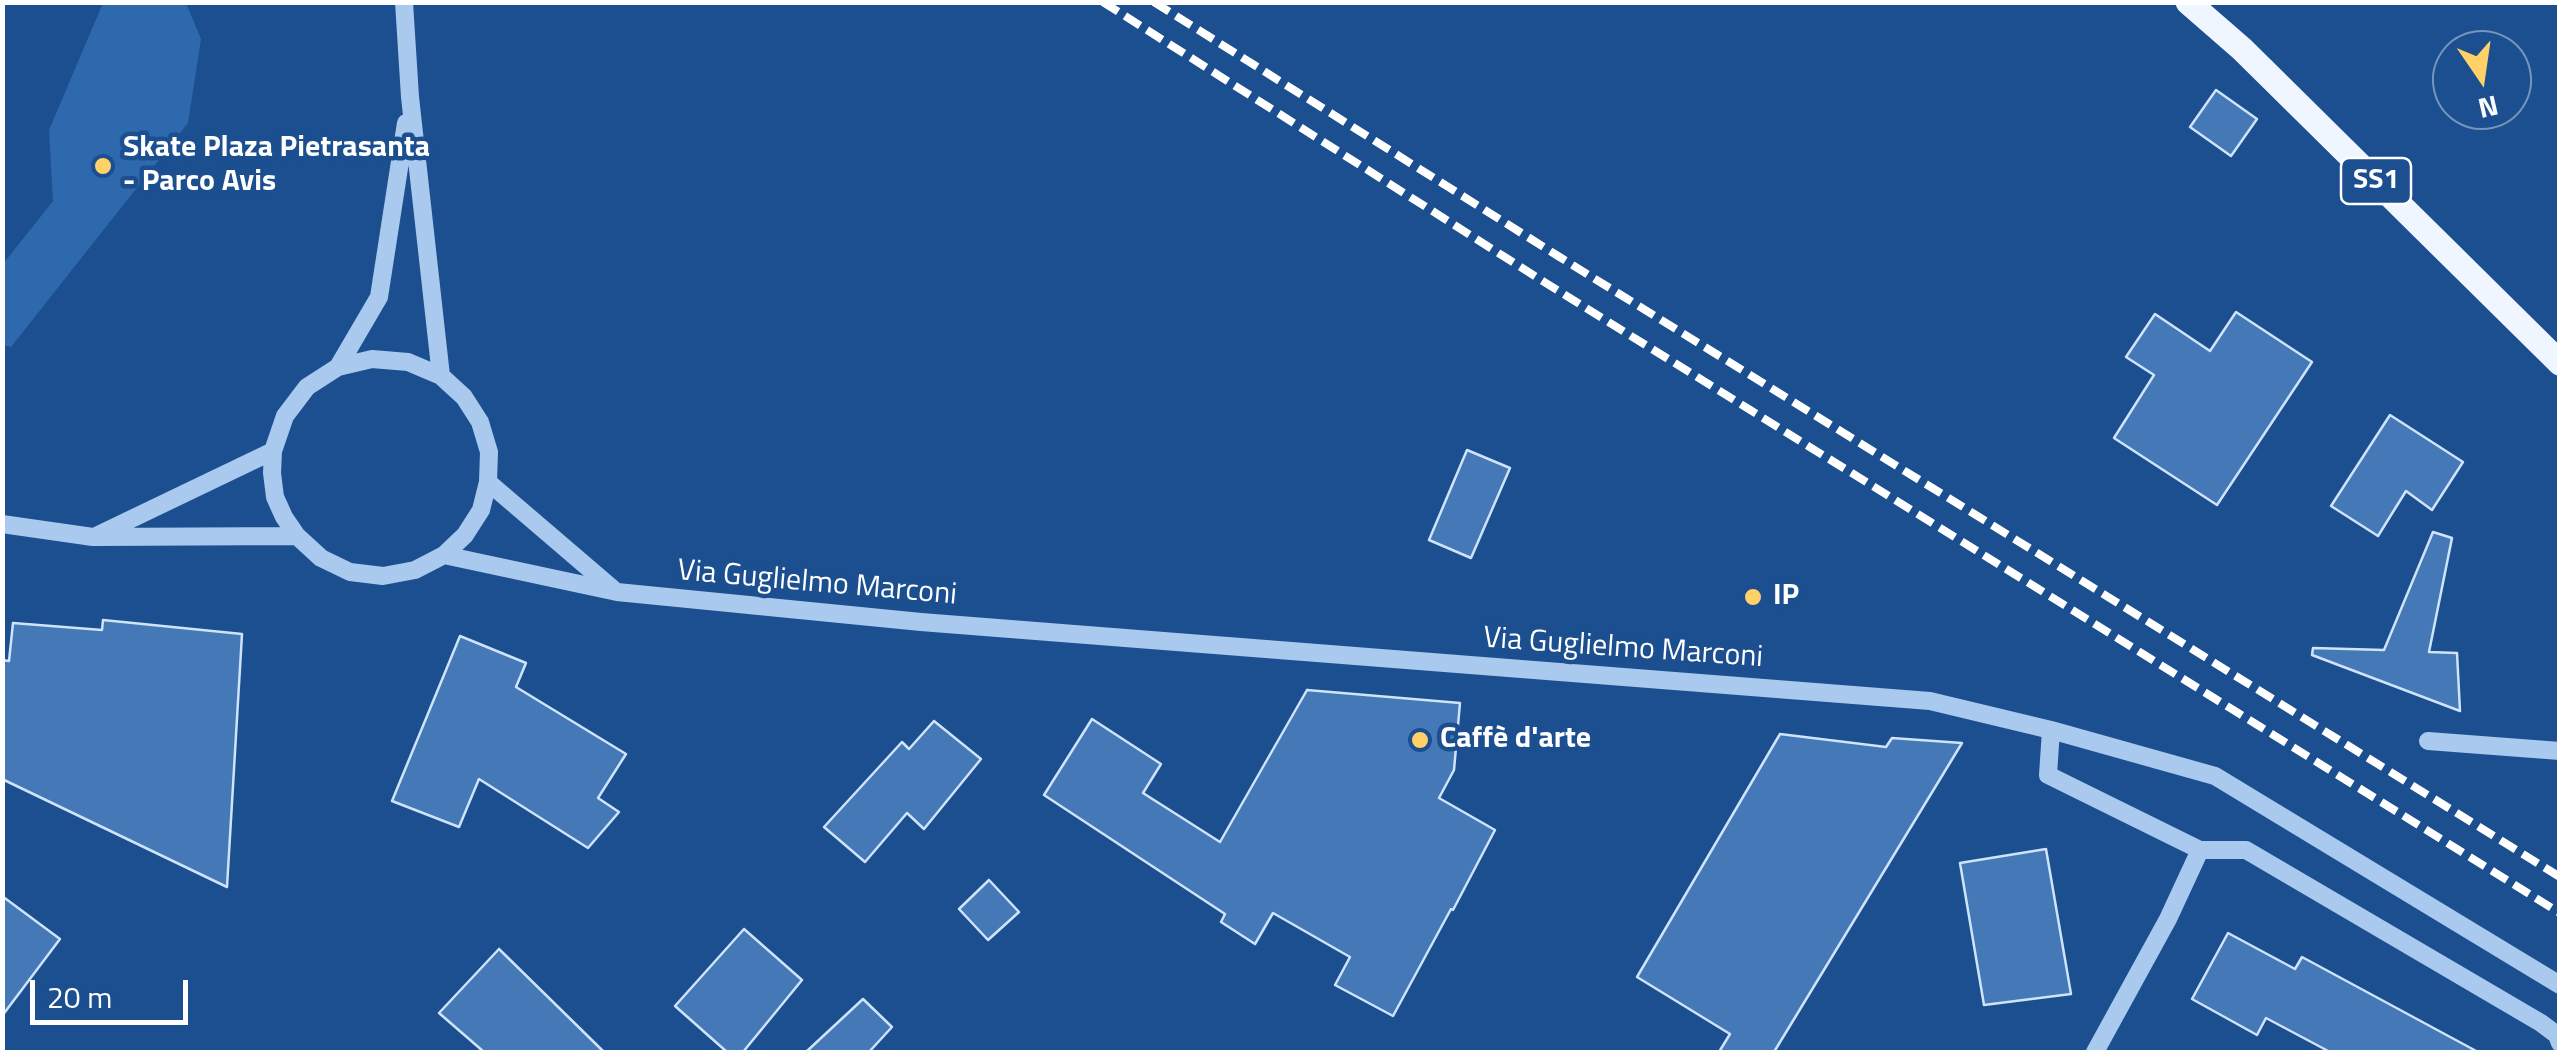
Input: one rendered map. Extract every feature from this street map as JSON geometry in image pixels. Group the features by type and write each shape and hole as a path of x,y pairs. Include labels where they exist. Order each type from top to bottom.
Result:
{"main road":[{"name":"SS1","path":"2188,2 2242,49 2560,364"}],"street":[{"path":"404,2 410,97 440,376"},
{"path":"338,366 379,297 410,97"},
{"path":"372,359 390,360 408,362 440,376 464,397 480,422 489,452 488,482 480,510 465,535 444,556 415,570 383,576 350,572 321,558 297,536 276,496 273,451 285,416 307,387 338,366 372,359"},
{"path":"93,537 273,451"},
{"path":"488,482 617,592"},
{"path":"2,524 93,537 297,536"},
{"name":"Via Guglielmo Marconi","path":"444,556 617,592 921,622 1930,700 2215,776 2560,986"},
{"path":"2051,730 2048,774 2200,850 2246,850 2541,1023 2557,1035 2560,1043"},
{"path":"2428,742 2560,752"},
{"path":"2095,1052 2168,919 2200,850"}],"shaded area":[{"name":"Skate Plaza Pietrasanta - Parco Avis","path":"103,3 186,3 201,39 188,123 11,347 3,345 3,264 53,201 49,130"}],"building":[{"path":"2216,90 2257,119 2231,156 2190,127"},
{"path":"2236,312 2312,362 2217,505 2114,438 2154,375 2126,357 2155,314 2210,351"},
{"path":"2390,415 2463,462 2432,510 2406,491 2378,536 2331,506"},
{"path":"1467,450 1510,468 1471,558 1429,540"},
{"path":"2433,532 2452,538 2429,652 2457,653 2460,711 2312,655 2313,648 2384,650"},
{"path":"103,620 242,634 227,887 2,779 2,660 9,661 13,623 102,630"},
{"path":"460,636 526,663 516,687 626,754 598,798 619,812 588,848 479,779 459,827 392,801"},
{"path":"1307,690 1460,703 1454,770 1439,798 1495,830 1393,1016 1335,985 1350,957 1273,913 1255,944 1221,922 1225,914 1044,795 1092,719 1161,764 1143,793 1220,842"},
{"path":"934,721 981,759 924,829 907,813 865,862 824,827 902,742 909,749"},
{"path":"1780,734 1886,747 1892,738 1962,743 1774,1052 1719,1052 1730,1034 1637,977"},
{"path":"2046,849 2071,994 1984,1005 1960,863"},
{"path":"989,880 1019,912 988,940 959,909"},
{"path":"2,896 60,939 2,1016"},
{"path":"744,929 802,980 743,1052 727,1052 675,1006"},
{"path":"2228,933 2295,969 2302,957 2478,1052 2330,1052 2266,1018 2257,1035 2192,999"},
{"path":"499,949 604,1052 484,1052 439,1013"},
{"path":"863,999 892,1027 869,1052 806,1052"}],"railway":[{"path":"1103,2 1541,280 2560,913"},
{"path":"1154,2 2560,877"}],"place":[{"name":"Skate Plaza Pietrasanta - Parco Avis","path":"103,166"},
{"name":"IP","path":"1753,597"},
{"name":"Caffè d'arte","path":"1420,740"}]}
